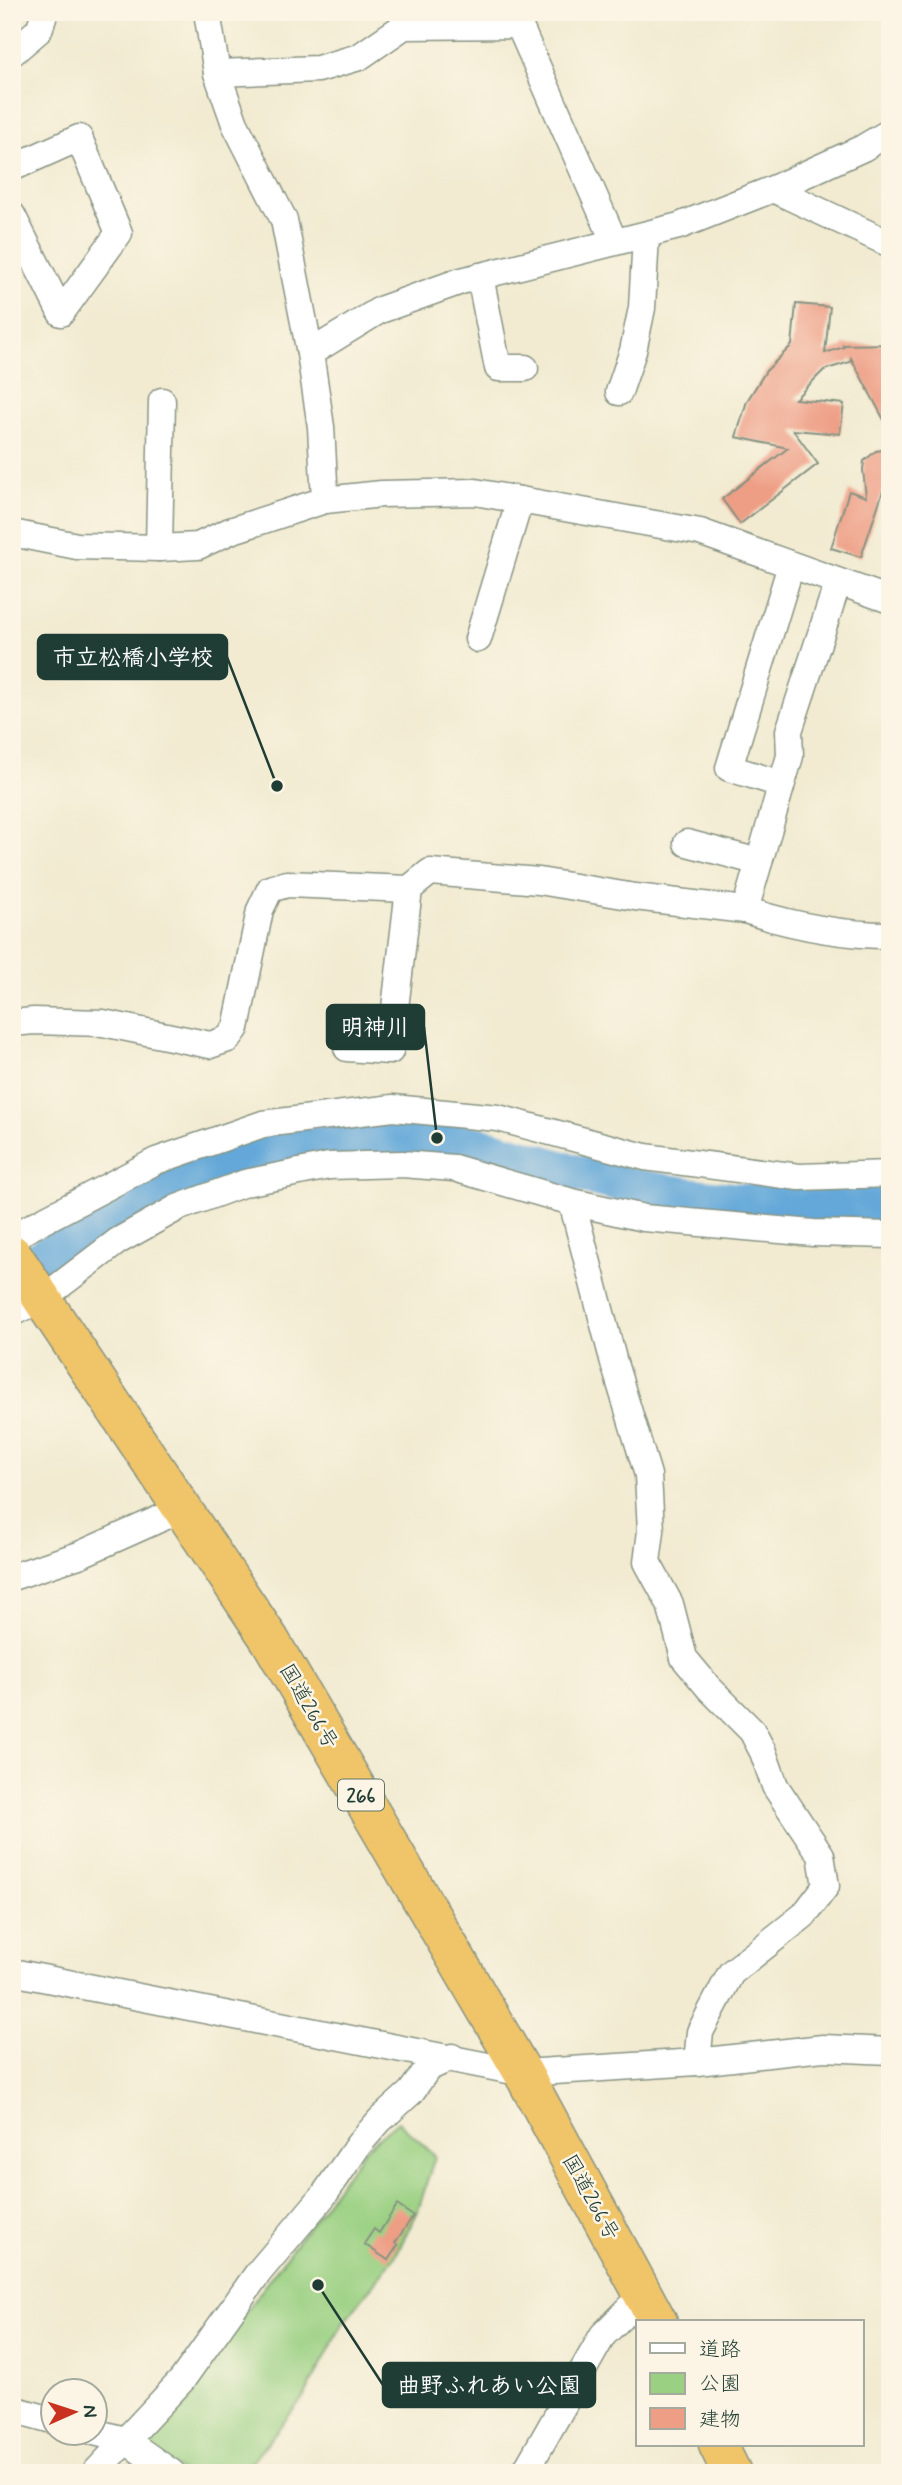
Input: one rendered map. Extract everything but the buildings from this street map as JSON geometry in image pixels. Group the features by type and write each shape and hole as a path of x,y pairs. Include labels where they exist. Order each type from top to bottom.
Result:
{"highway":[{"name":"国道266号","path":"12,1254 29,1300 184,1508 270,1640 523,2073 651,2308"},
{"path":"718,2446 732,2473"}],"street":[{"path":"12,53 39,30 45,12"},
{"path":"207,12 217,73 235,124 284,220 310,353 321,427 325,500"},
{"path":"217,73 318,69 359,57 404,26 519,25 614,241"},
{"path":"310,353 380,310 480,276 679,226 773,189 863,148 890,132"},
{"path":"12,168 79,138 119,233 61,313 12,215"},
{"path":"773,189 890,244"},
{"path":"619,392 633,351 642,309 646,236"},
{"path":"480,276 498,368 525,368"},
{"path":"159,548 162,401"},
{"path":"12,533 78,546 198,546 230,531 325,500 382,494 475,492 700,532 890,600"},
{"path":"478,639 520,500"},
{"path":"781,784 729,768 791,565"},
{"path":"745,910 790,756 789,731 838,582"},
{"path":"687,843 759,862"},
{"path":"12,1023 103,1023 210,1045 228,1039 236,1028 260,910 270,889 288,884 409,889 430,872 470,873 745,910 773,919 846,933 890,935"},
{"path":"347,1048 390,1051 409,889"},
{"path":"12,1237 156,1161 263,1124 393,1108 498,1118 645,1157 799,1177 890,1174"},
{"path":"29,1300 118,1241 177,1208 246,1183 329,1166 402,1164 454,1168 572,1202 643,1218 813,1233 890,1235"},
{"path":"572,1202 614,1363 648,1475 651,1531 647,1562 670,1604 684,1658 709,1688 752,1731 764,1752 775,1786 821,1854 826,1886 804,1915 731,1973 699,2032 697,2062"},
{"path":"12,1577 79,1555 184,1508"},
{"path":"12,1972 523,2073 697,2062 823,2048 890,2051"},
{"path":"95,2473 182,2380 258,2273 324,2195 359,2144 380,2120 411,2092 429,2068 452,2057"},
{"path":"522,2473 528,2467 603,2335 651,2308"},
{"path":"12,2409 38,2416"},
{"path":"108,2436 125,2440 172,2473"}],"green space":[{"path":"398,2121 435,2156 418,2211 396,2255 343,2323 306,2394 243,2473 183,2473 144,2443 207,2364 366,2148"}],"waterway":[{"path":"12,1275 120,1211 204,1170 276,1151 370,1138 410,1136 457,1141 595,1178 705,1198 779,1204 890,1206"}],"place":[{"name":"市立松橋小学校","path":"277,786"},
{"name":"明神川","path":"437,1138"},
{"name":"曲野ふれあい公園","path":"318,2285"}]}
